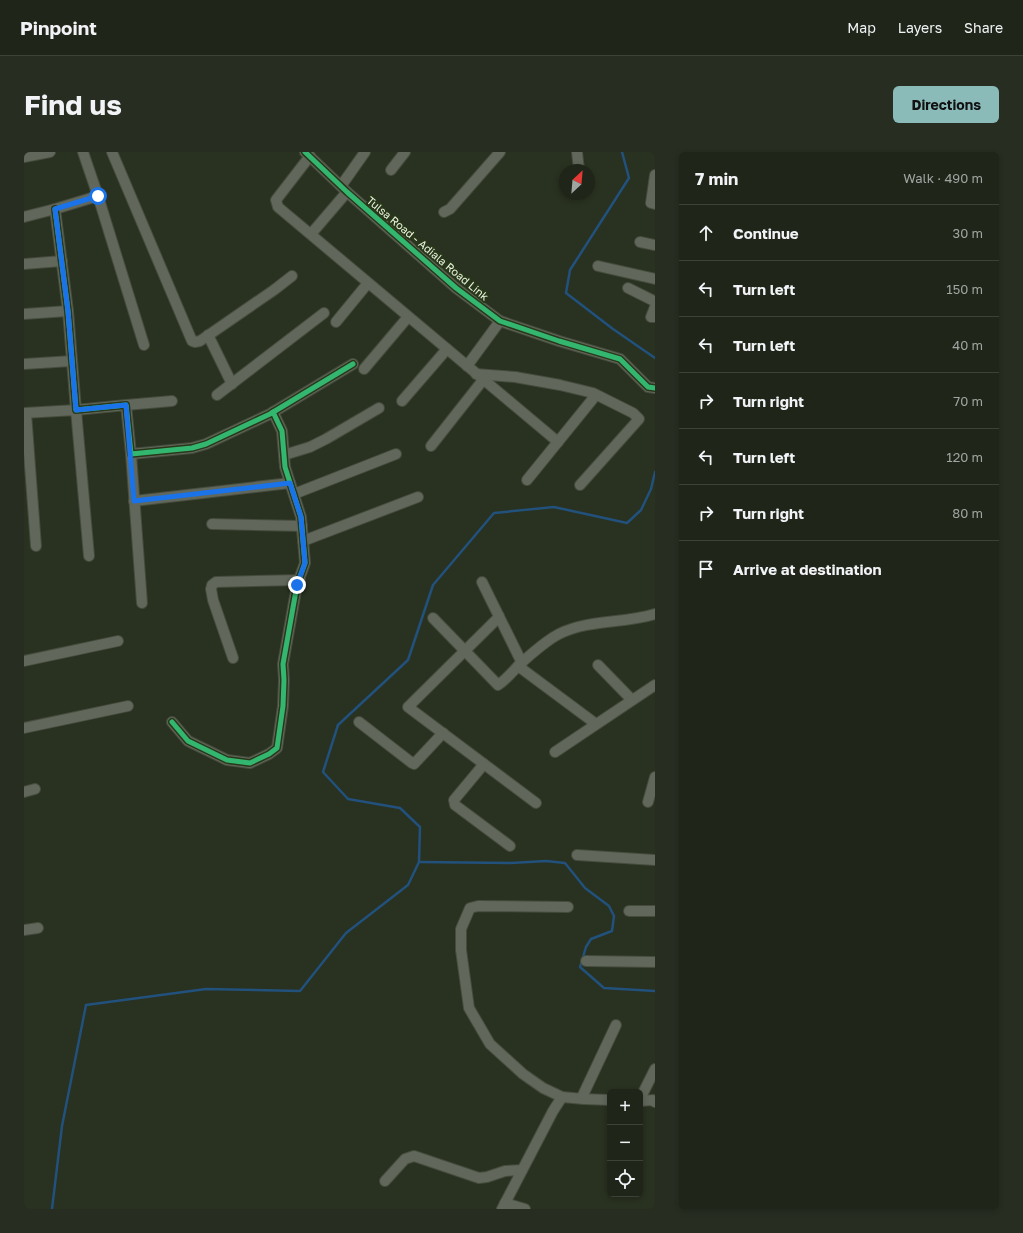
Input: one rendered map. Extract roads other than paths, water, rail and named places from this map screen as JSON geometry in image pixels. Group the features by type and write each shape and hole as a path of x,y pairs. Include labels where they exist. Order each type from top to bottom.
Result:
{"street":[{"path":"24,157 50,152"},
{"path":"83,152 144,345"},
{"path":"112,152 192,341 200,341 292,276"},
{"path":"311,234 344,189 365,152"},
{"path":"392,170 405,152"},
{"path":"444,212 450,209 500,152"},
{"path":"577,152 578,164"},
{"path":"308,154 276,200 278,207 558,442"},
{"name":"Tulsa Road - Adiala Road Link","path":"308,154 344,189 456,288 500,321 559,341 620,359 648,387 655,388"},
{"path":"655,175 651,203 655,204"},
{"path":"24,217 98,196"},
{"path":"55,209 68,311 89,556"},
{"path":"640,242 655,245"},
{"path":"24,264 62,261"},
{"path":"598,266 655,279"},
{"path":"336,322 368,283"},
{"path":"628,288 655,302"},
{"path":"655,306 651,317 655,317"},
{"path":"24,314 68,311"},
{"path":"217,395 324,314"},
{"path":"364,369 408,317"},
{"path":"467,366 500,321"},
{"path":"208,335 232,384"},
{"path":"402,401 447,349"},
{"path":"24,364 72,361"},
{"path":"130,454 192,448 206,444 273,412 353,364"},
{"path":"480,377 516,377 560,385 596,394 633,414 638,419 580,485"},
{"path":"431,446 480,377"},
{"path":"527,480 596,394"},
{"path":"36,546 25,413 172,401"},
{"path":"126,405 142,603"},
{"path":"284,455 326,439 379,408"},
{"path":"172,722 188,741 227,760 250,763 269,754 277,748 283,706 284,664 296,594 305,563 301,517 285,467 282,431 273,412"},
{"path":"294,494 396,454"},
{"path":"134,501 290,483"},
{"path":"304,541 418,497"},
{"path":"212,524 302,526"},
{"path":"233,658 213,600 211,589 212,585 216,582 300,580"},
{"path":"482,582 520,664 596,724"},
{"path":"433,618 498,685 520,664 552,638 571,629 590,624 637,619 655,614"},
{"path":"499,616 408,707 536,803"},
{"path":"24,661 118,641"},
{"path":"598,665 632,700"},
{"path":"555,752 655,685"},
{"path":"24,728 128,706"},
{"path":"359,722 414,764 443,733"},
{"path":"484,764 454,800 455,805 510,846"},
{"path":"648,802 655,777"},
{"path":"24,792 35,789"},
{"path":"577,855 655,860"},
{"path":"568,907 478,906 470,908 461,929 461,950 469,1008 490,1044 523,1074 543,1088 562,1097 607,1100"},
{"path":"629,911 655,911"},
{"path":"24,930 38,928"},
{"path":"586,961 655,962"},
{"path":"584,1099 584,1095 616,1026"},
{"path":"643,1094 655,1069"},
{"path":"525,1209 503,1206 553,1111 562,1097"},
{"path":"643,1100 653,1100 655,1102"},
{"path":"385,1181 405,1159 414,1156 479,1178 505,1171 522,1170"}],"waterway":[{"path":"622,152 629,178 570,270 566,293 613,329 655,358"},
{"path":"52,1209 62,1126 86,1005 206,989 300,991 346,933 408,885 419,862 420,827 400,808 348,799 323,772 338,725 408,660 433,585 494,513 554,507 627,523 641,510 651,489 655,472"},
{"path":"419,862 511,863 546,861 565,863 585,888 609,906 614,916 612,931 591,939 586,947 580,967 604,988 655,991"}]}
